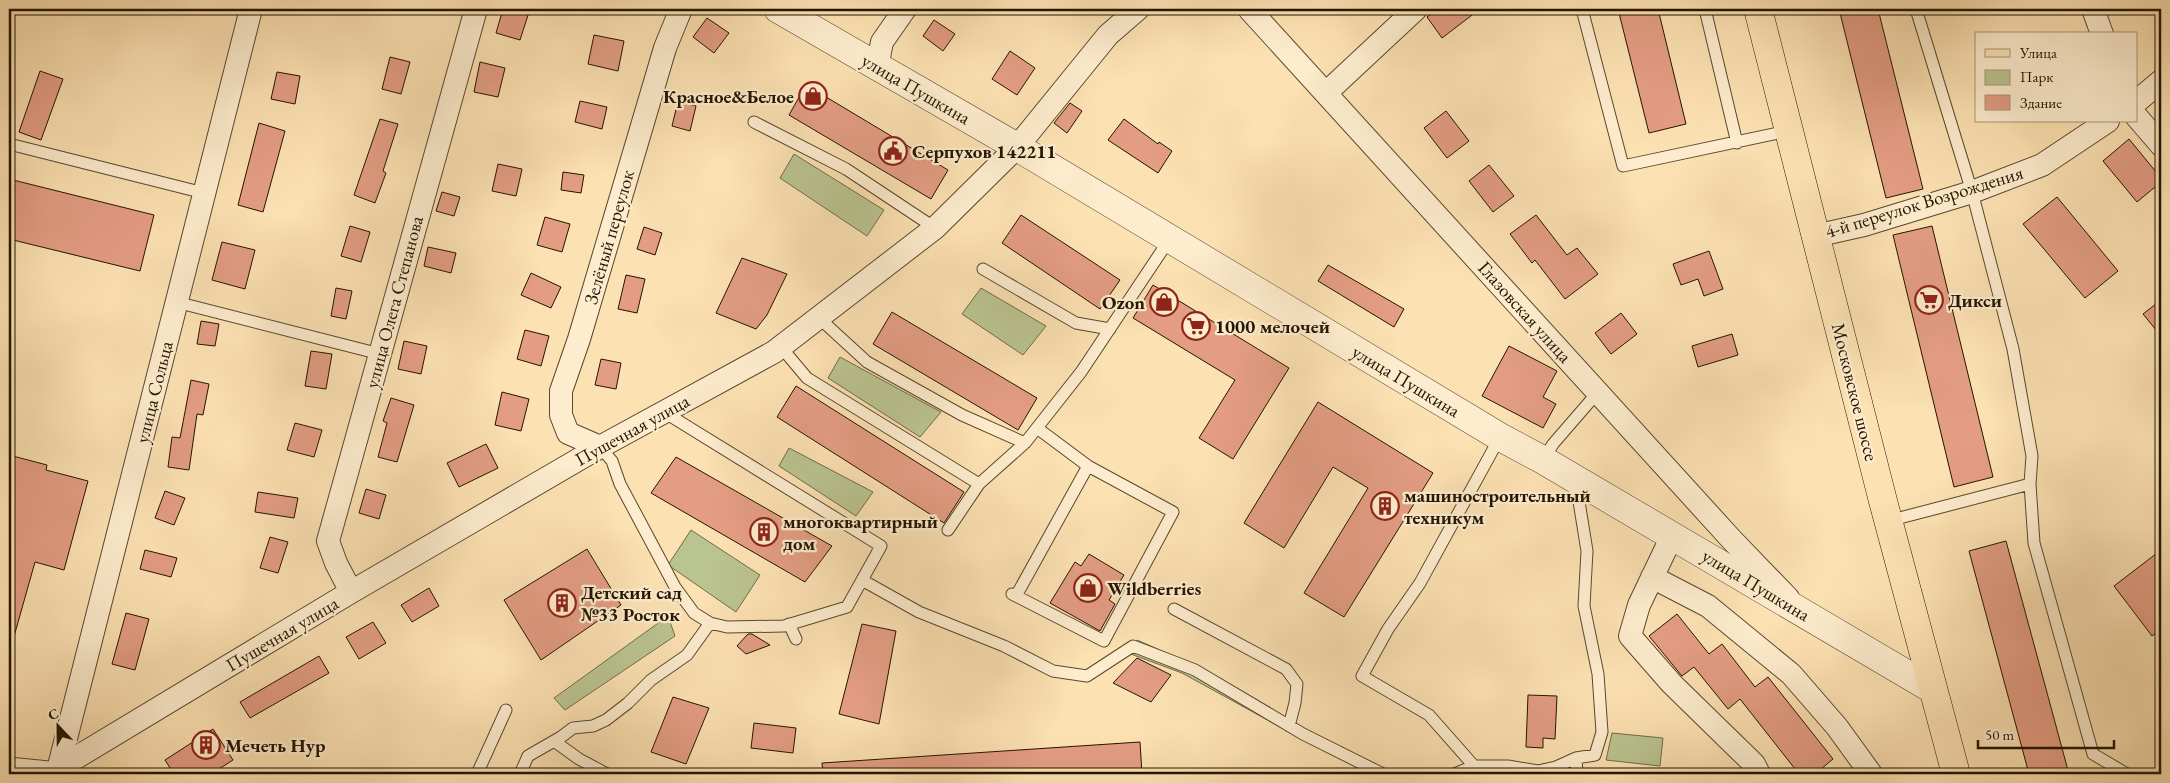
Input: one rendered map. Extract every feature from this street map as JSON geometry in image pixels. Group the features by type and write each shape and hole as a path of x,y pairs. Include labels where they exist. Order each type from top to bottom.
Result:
{"main road":[{"name":"Московское шоссе","path":"1758,9 1888,521 1956,774"}],"street":[{"name":"улица Сольца","path":"58,771 251,9"},
{"name":"улица Олега Степанова","path":"351,592 336,563 328,541 476,9"},
{"name":"Зелёный переулок","path":"600,447 568,433 561,414 561,391 579,339 665,48 681,9"},
{"name":"улица Пушкина","path":"778,9 1017,147 1500,437 1543,460 1932,689"},
{"path":"877,67 882,42 905,9"},
{"name":"Пушечная улица","path":"58,771 351,592 600,447 781,347 936,228 1017,147 1108,35 1138,9"},
{"name":"Глазовская улица","path":"1248,9 1326,92 1732,540 1803,613"},
{"path":"1326,92 1416,9"},
{"path":"2094,9 2101,32"},
{"path":"2138,100 2161,82"},
{"path":"2138,118 2161,145"},
{"name":"4-й переулок Возрождения","path":"1815,236 1864,225 1972,192 2042,165 2106,122"},
{"path":"1672,536 1639,605 1630,636 1672,684 1754,764 1759,774"},
{"path":"1652,577 1708,606 1791,674 1837,727 1871,774"}],"lane":[{"path":"1582,9 1623,166 1788,131"},
{"path":"1705,9 1737,143"},
{"path":"1916,9 1972,192 2013,350 2032,456 2030,484 2034,543 2093,754 2127,774"},
{"path":"754,122 846,169 936,228"},
{"path":"9,144 204,193"},
{"path":"948,530 979,484 1025,443 1081,372 1109,335 1169,240"},
{"path":"983,269 1076,323 1109,335"},
{"path":"176,302 380,354"},
{"path":"819,318 867,362 962,415 1025,443"},
{"path":"781,347 807,378 979,484"},
{"path":"1543,460 1553,444 1598,392"},
{"path":"600,447 612,461 620,484 675,588 694,613 710,623 727,628 789,624 847,607 881,546 664,412"},
{"path":"1037,428 1088,466 1173,512 1104,641 1014,595 1088,466"},
{"path":"1474,766 1429,715 1362,676 1388,629 1420,583 1500,437"},
{"path":"1454,774 1474,766 1508,766 1538,771 1556,767 1576,758 1595,755 1602,732 1598,674 1584,606 1587,551 1576,480"},
{"path":"1888,521 2030,484"},
{"path":"862,580 919,612 1004,646 1053,670 1087,676 1133,646 1195,670 1289,726 1383,774"},
{"path":"1174,609 1286,669 1297,684 1295,703 1289,726"},
{"path":"520,774 528,756 573,728 594,726 628,704 651,680 687,655 710,623"},
{"path":"789,624 796,639"},
{"path":"477,774 506,710"},
{"path":"554,741 579,759 607,774"},
{"path":"1576,758 1577,774"},
{"path":"9,763 58,771"}],"green space":[{"path":"794,154 884,210 867,236 780,178"},
{"path":"981,288 1046,326 1023,355 962,314"},
{"path":"840,357 941,412 920,437 828,378"},
{"path":"789,448 873,492 856,516 779,466"},
{"path":"691,530 760,575 736,612 668,565"},
{"path":"668,616 675,636 565,710 554,698"},
{"path":"1137,640 1176,657 1251,696 1287,718 1284,729 1182,673 1128,653"},
{"path":"1612,733 1663,738 1660,766 1606,760"}],"building":[{"path":"503,9 530,9 520,40 496,33"},
{"path":"1438,9 1480,9 1442,38 1427,17"},
{"path":"1618,9 1658,9 1686,124 1649,133"},
{"path":"1839,9 1878,9 1923,189 1886,198"},
{"path":"707,18 729,33 714,53 693,37"},
{"path":"934,20 955,34 943,51 923,36"},
{"path":"594,35 624,41 618,71 588,64"},
{"path":"1010,51 1035,68 1017,95 992,79"},
{"path":"390,57 410,62 401,94 382,89"},
{"path":"480,62 505,68 498,97 474,92"},
{"path":"40,71 63,79 41,140 19,132"},
{"path":"277,72 300,76 295,104 271,99"},
{"path":"806,85 948,170 931,199 789,115"},
{"path":"580,101 607,107 602,129 575,122"},
{"path":"678,101 696,106 690,131 672,126"},
{"path":"1070,103 1082,111 1067,133 1054,123"},
{"path":"1446,111 1469,141 1447,158 1424,128"},
{"path":"380,119 398,124 383,171 386,173 375,203 354,195"},
{"path":"1124,119 1158,144 1159,142 1172,151 1158,173 1108,140"},
{"path":"259,123 285,131 263,212 238,205"},
{"path":"2129,139 2161,178 2161,182 2137,202 2103,161"},
{"path":"498,164 522,169 516,196 492,191"},
{"path":"1489,165 1514,196 1493,212 1469,181"},
{"path":"563,172 584,175 581,193 561,190"},
{"path":"9,179 154,215 140,271 9,239"},
{"path":"442,192 460,197 454,216 436,211"},
{"path":"2057,197 2118,271 2085,298 2023,224"},
{"path":"1021,215 1120,280 1100,309 1002,243"},
{"path":"1536,215 1567,255 1577,248 1598,274 1565,299 1535,260 1532,263 1510,234"},
{"path":"545,217 570,224 562,252 537,245"},
{"path":"350,226 370,232 361,262 341,256"},
{"path":"1932,226 1993,477 1954,487 1893,235"},
{"path":"644,227 662,233 655,255 637,249"},
{"path":"222,242 255,250 245,289 212,280"},
{"path":"428,247 456,253 451,273 424,266"},
{"path":"1709,251 1723,289 1704,296 1698,279 1681,285 1673,264"},
{"path":"742,258 787,274 767,315 756,329 716,313"},
{"path":"1328,265 1404,309 1394,327 1318,281"},
{"path":"531,273 561,287 551,308 521,295"},
{"path":"626,275 645,279 637,313 618,309"},
{"path":"1153,285 1289,368 1233,459 1199,438 1235,380 1133,318"},
{"path":"336,288 352,291 346,319 331,316"},
{"path":"2161,300 2161,336 2143,314"},
{"path":"892,312 1037,398 1018,430 873,344"},
{"path":"1621,313 1637,334 1611,354 1595,333"},
{"path":"201,321 219,324 215,346 197,344"},
{"path":"525,330 549,336 541,366 517,359"},
{"path":"1732,334 1738,355 1698,367 1692,346"},
{"path":"404,341 427,346 421,374 398,369"},
{"path":"1509,346 1557,371 1543,397 1556,404 1543,428 1482,396"},
{"path":"311,351 332,354 326,389 305,386"},
{"path":"601,359 621,363 616,389 595,385"},
{"path":"191,380 209,384 203,415 197,414 189,470 168,467 172,437 180,438"},
{"path":"796,386 964,492 944,523 777,417"},
{"path":"502,392 529,399 521,431 495,425"},
{"path":"391,398 414,405 397,462 378,457 387,423 383,421"},
{"name":"машиностроительный техникум","path":"1318,402 1433,473 1344,617 1304,593 1368,488 1333,467 1284,548 1244,523"},
{"path":"295,423 322,430 314,457 287,450"},
{"path":"486,444 498,468 459,487 447,463"},
{"path":"9,455 47,465 46,470 88,481 64,570 35,562 13,640 9,640"},
{"name":"многоквартирный дом","path":"676,457 832,546 805,582 651,493"},
{"path":"366,489 386,495 379,519 359,513"},
{"path":"165,491 185,498 174,525 155,518"},
{"path":"258,492 298,498 294,518 255,512"},
{"path":"270,537 288,542 278,573 260,568"},
{"path":"2006,541 2069,774 2029,774 1969,551"},
{"name":"Детский сад №33 Росток","path":"587,549 621,605 541,660 504,600"},
{"path":"145,550 177,558 171,577 140,569"},
{"path":"2161,550 2161,589 2155,594 2161,602 2161,629 2152,636 2114,586"},
{"name":"Wildberries","path":"1089,554 1124,575 1109,600 1115,604 1100,631 1050,603 1075,562 1081,566"},
{"path":"429,588 439,606 412,622 401,605"},
{"path":"126,613 149,619 135,670 112,664"},
{"path":"1677,614 1709,654 1722,644 1755,687 1768,677 1833,759 1815,774 1799,774 1740,699 1728,709 1694,667 1682,676 1649,636"},
{"path":"373,622 386,643 359,659 346,637"},
{"path":"862,624 896,631 879,724 839,714"},
{"path":"748,634 752,634 770,645 746,654 737,646"},
{"path":"319,656 329,673 250,718 240,702"},
{"path":"1137,658 1171,675 1151,702 1113,683"},
{"path":"1528,695 1557,696 1555,739 1543,738 1543,748 1526,747"},
{"path":"673,697 709,708 686,764 651,752"},
{"path":"754,723 796,728 793,753 751,748"},
{"name":"Мечеть Нур","path":"213,729 233,760 211,774 174,774 165,760"},
{"path":"1140,742 1142,774 823,774 822,763"}],"place":[{"name":"Красное&Белое","path":"813,96"},
{"name":"Серпухов 142211","path":"893,151"},
{"name":"Дикси","path":"1929,300"},
{"name":"Ozon","path":"1164,302"},
{"name":"1000 мелочей","path":"1196,326"},
{"name":"машиностроительный техникум","path":"1385,506"},
{"name":"многоквартирный дом","path":"764,532"},
{"name":"Wildberries","path":"1088,588"},
{"name":"Детский сад №33 Росток","path":"562,603"},
{"name":"Мечеть Нур","path":"206,745"}]}
